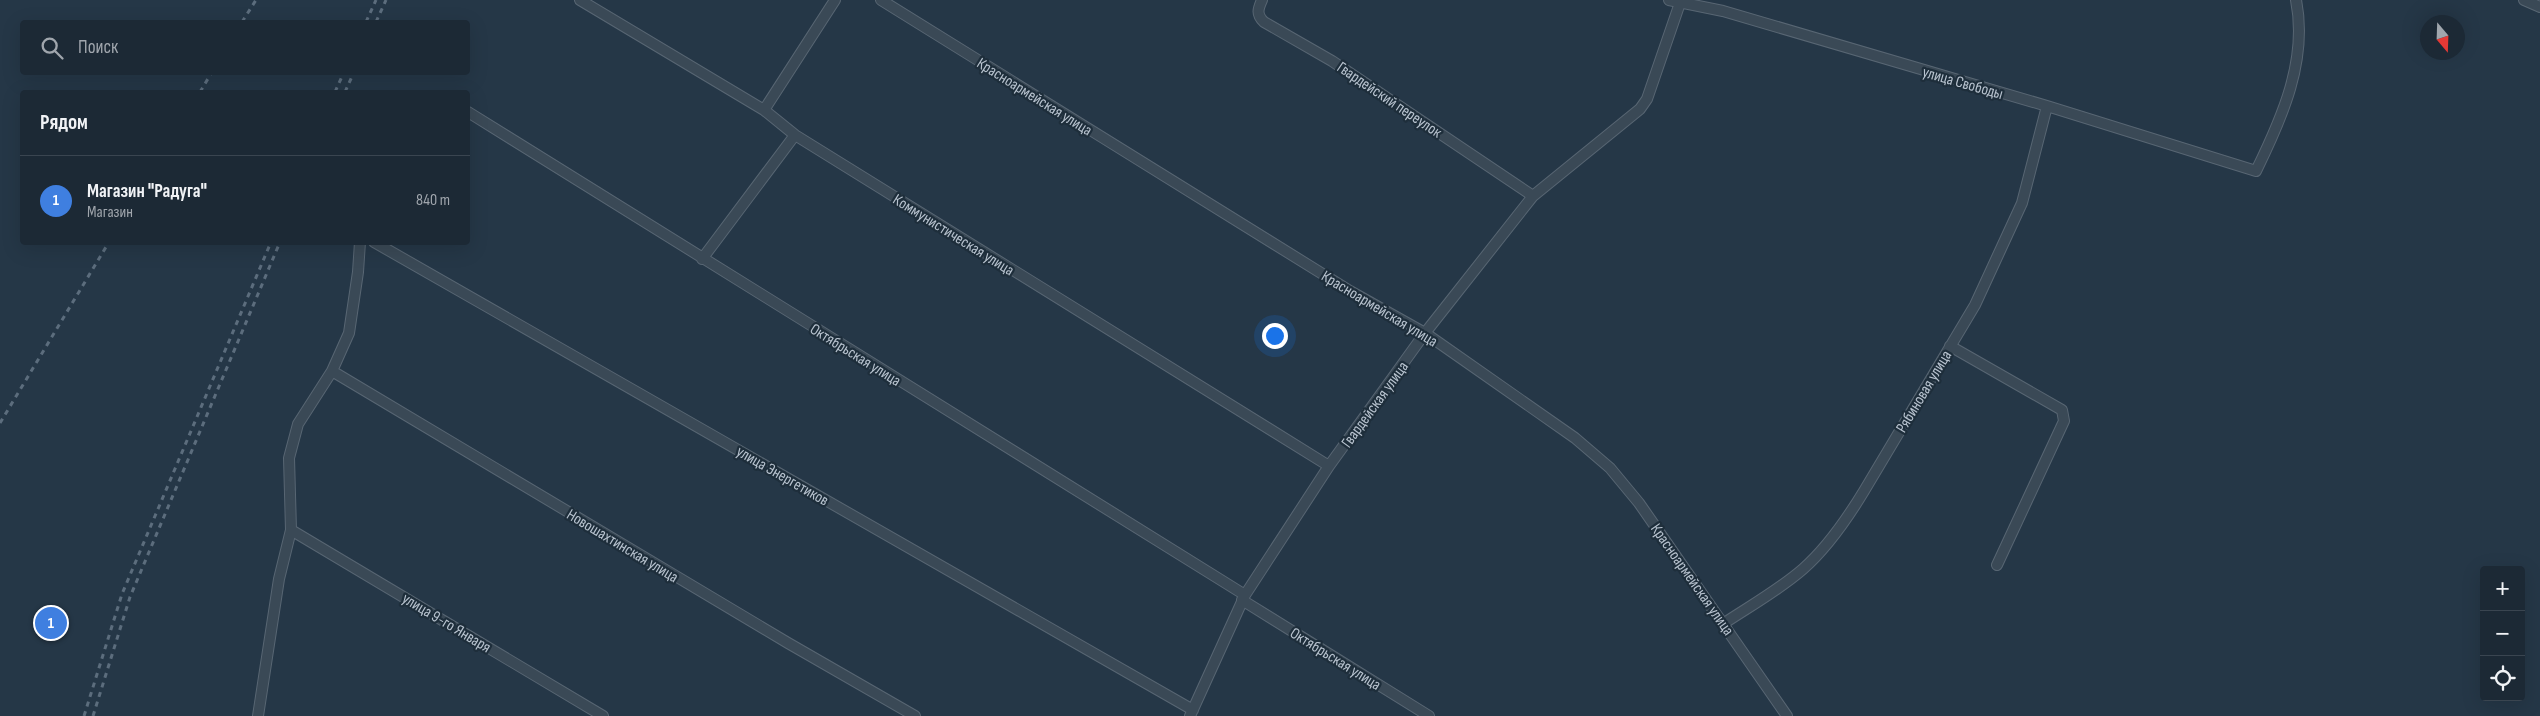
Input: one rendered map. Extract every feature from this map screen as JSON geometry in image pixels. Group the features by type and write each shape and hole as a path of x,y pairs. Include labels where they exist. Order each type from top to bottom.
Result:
{"street":[{"name":"Коммунистическая улица","path":"580,0 764,110 795,135 1329,466"},
{"path":"764,110 835,0"},
{"name":"Красноармейская улица","path":"881,0 1350,291 1425,333 1575,438 1610,468 1640,503 1788,716"},
{"name":"Гвардейский переулок","path":"1262,0 1257,10 1259,18 1264,22 1332,61 1533,196"},
{"name":"улица Свободы","path":"1669,0 1722,11 2048,106 2256,171 2282,118 2298,60 2301,23 2296,0"},
{"path":"1722,11 1726,0"},
{"path":"2524,0 2540,7"},
{"name":"Гвардейская улица","path":"1191,713 1244,598 1329,466 1425,333 1533,196 1640,109 1653,84 1680,3"},
{"name":"Рябиновая улица","path":"1724,624 1803,569 1824,548 1846,520 1974,305 2022,203 2048,106"},
{"name":"Октябрьская улица","path":"470,113 1429,716"},
{"path":"702,259 795,135"},
{"path":"258,716 279,580 291,530 289,458 298,424 332,371 349,333 358,272 360,245"},
{"name":"улица Энергетиков","path":"379,245 1191,713"},
{"path":"1950,346 2062,410 2064,416 2064,422 1997,565"},
{"name":"Новошахтинская улица","path":"332,371 788,643 916,716"},
{"name":"улица 9-го Января","path":"291,530 603,716"}],"railway":[{"path":"243,20 256,0"},
{"path":"367,20 376,0"},
{"path":"377,20 386,0"},
{"path":"201,90 210,75"},
{"path":"336,90 343,75"},
{"path":"346,90 353,75"},
{"path":"0,423 107,245"},
{"path":"84,716 122,594 270,245"},
{"path":"93,716 130,597 279,245"}],"place":[{"name":"Магазин \"Радуга\"","path":"51,623"}]}
